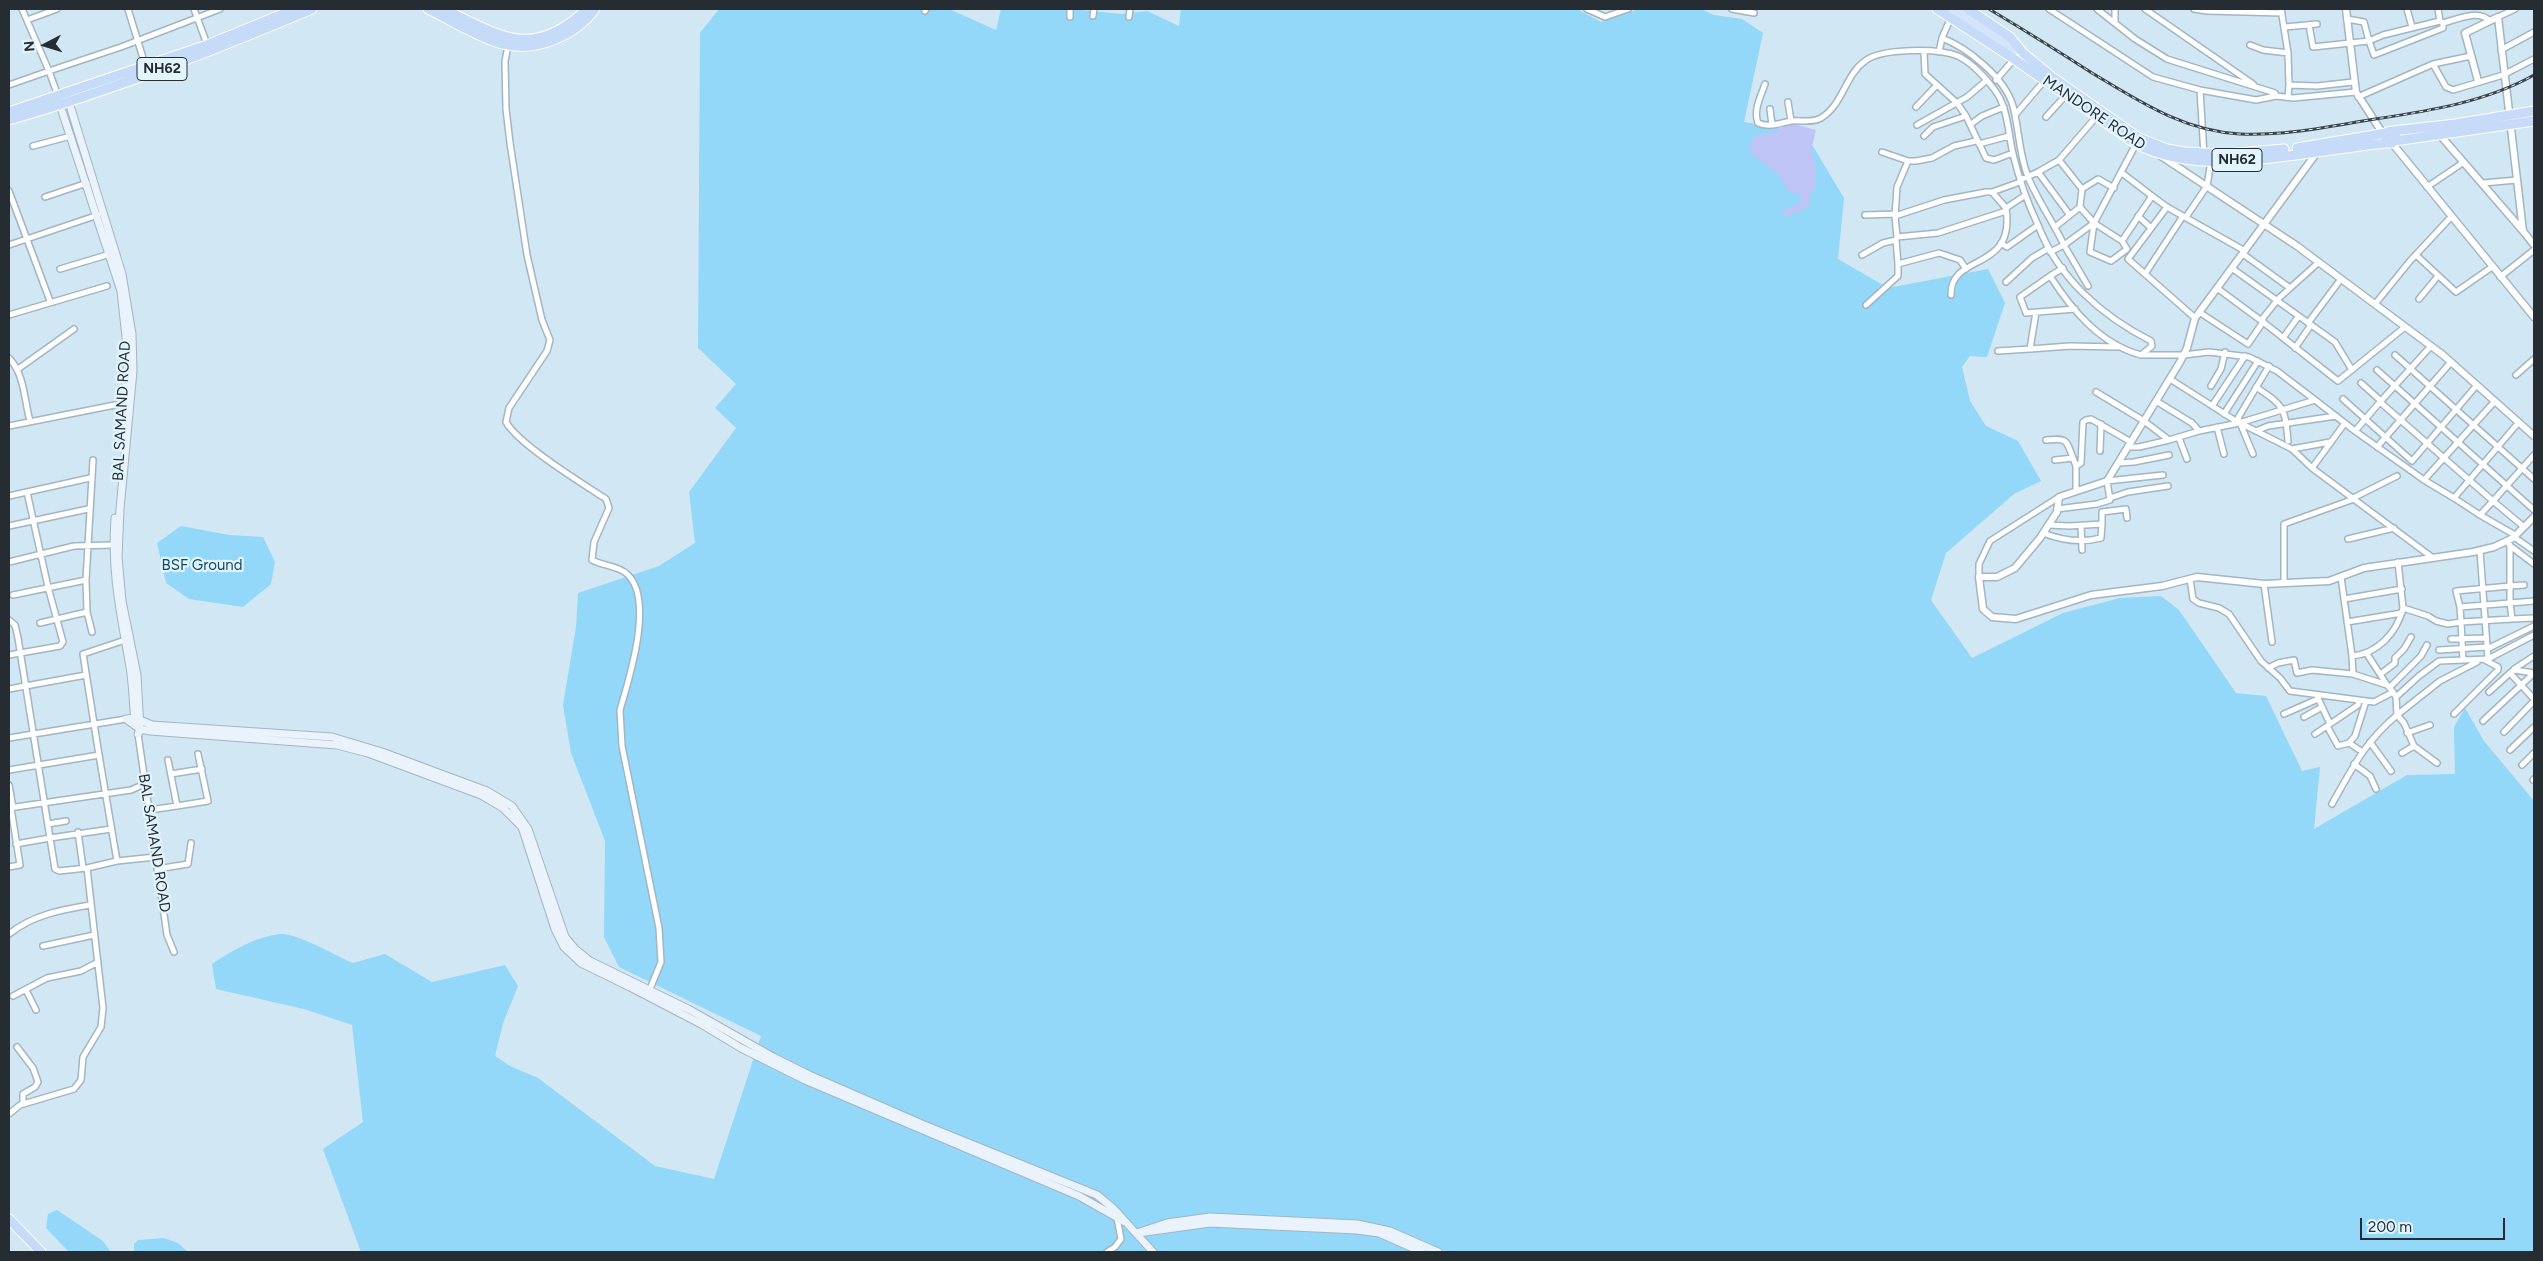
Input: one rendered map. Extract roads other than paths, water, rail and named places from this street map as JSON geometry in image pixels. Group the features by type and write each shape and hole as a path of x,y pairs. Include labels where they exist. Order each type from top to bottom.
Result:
{"highway":[{"name":"NH62","path":"209,49 295,9"},
{"name":"NH62","path":"9,120 209,49 312,9"},
{"path":"428,9 508,46 532,45 560,38 581,23 595,9"},
{"path":"444,9 499,36 519,40 557,32 587,9"},
{"name":"MANDORE ROAD","path":"1937,9 2013,53 2066,95 2136,144 2158,154 2206,158 2318,151 2392,142 2534,120"},
{"name":"MANDORE ROAD","path":"1968,9 2010,37 2023,53 2052,77 2139,138 2167,148 2206,158 2225,154 2303,147 2534,111"},
{"name":"NH62","path":"9,112 64,99"},
{"path":"2387,133 2396,137 2392,142"},
{"path":"9,1219 41,1252"}],"main road":[{"path":"1946,9 2013,53 2023,53"},
{"path":"1957,9 2013,53"},
{"name":"BAL SAMAND ROAD","path":"64,99 72,136 87,183 100,214 121,290 126,331 128,356 113,545 116,594 138,725"},
{"name":"BAL SAMAND ROAD","path":"64,99 126,289 134,347 118,557 122,601 137,675 138,725"},
{"path":"126,719 138,725 337,745 368,753 481,795 509,808 528,829 565,937 575,949 590,961 650,989 773,1057 817,1078 951,1136 1086,1190 1106,1201 1153,1252"},
{"path":"509,808 522,827 555,929 564,947 581,963 639,991 741,1048 806,1080 1079,1196 1125,1222"},
{"path":"1137,1233 1154,1226 1200,1217 1357,1224 1380,1228 1438,1252"},
{"path":"1137,1233 1151,1233 1180,1226 1210,1223 1357,1230 1378,1234 1422,1252"}],"street":[{"path":"22,9 55,85 64,99"},
{"path":"27,20 57,9"},
{"path":"128,9 147,71"},
{"path":"194,9 209,49"},
{"path":"9,85 137,41 220,9"},
{"path":"1070,9 1070,17"},
{"path":"1093,16 1094,9"},
{"path":"1129,17 1130,9"},
{"path":"1586,9 1605,17 1628,9"},
{"path":"1732,9 1754,12"},
{"path":"2049,9 2153,77 2200,90 2256,100 2276,96 2357,94 2433,64 2472,56"},
{"path":"2097,9 2135,39 2166,59 2275,92 2276,96"},
{"path":"2115,23 2116,9"},
{"path":"2145,9 2257,86"},
{"path":"2194,9 2207,11 2282,11 2288,52 2288,97"},
{"path":"2346,9 2349,45 2357,94 2387,133"},
{"path":"2407,9 2412,27"},
{"path":"2347,19 2364,22 2373,54 2377,54 2443,28 2438,9"},
{"path":"2478,81 2465,33 2515,9"},
{"path":"2309,25 2313,47 2349,45 2370,41 2383,34 2474,15 2486,16 2490,21"},
{"path":"1939,52 1942,38 1951,17"},
{"path":"2498,17 2503,76 2511,124 2523,232"},
{"path":"2285,27 2317,24"},
{"path":"2501,50 2534,32"},
{"path":"1942,38 1969,52 1996,80 2012,103 2028,176 2041,206 2088,286"},
{"path":"2250,45 2263,50 2288,52"},
{"path":"508,46 505,61 506,109 514,170 528,255 542,320 550,340 547,351 509,408 506,422 514,432 536,450 606,499 610,508 594,542 592,560 626,572 638,593 640,624 620,710 619,724 628,778 659,928 661,962 650,989"},
{"path":"1924,52 1925,74 1957,103 1966,116 1978,143 1990,160 2013,153"},
{"path":"1765,84 1757,105 1756,120 1762,124 1772,125 1822,118 1843,94 1849,79 1866,60 1883,54 1924,52 1939,52 1960,57 1998,92 2004,107 2024,196 2050,250 2098,309 2122,326 2151,341 2152,346 2140,355"},
{"path":"1996,80 2013,53"},
{"path":"2433,64 2449,89 2457,89 2478,81 2503,76 2534,59"},
{"path":"1917,125 1957,103 1987,80"},
{"path":"2015,114 2046,80"},
{"path":"2289,85 2317,86 2354,82"},
{"path":"55,85 64,99"},
{"path":"1916,107 1936,85"},
{"path":"2145,274 2207,186 2200,90"},
{"path":"2046,117 2066,95"},
{"path":"1788,102 1791,122"},
{"path":"1970,124 1982,116 2004,107"},
{"path":"1770,109 1772,125"},
{"path":"1924,136 1933,127 1966,116"},
{"path":"1865,215 1895,215 1944,200 1992,192 2020,181 2059,160 2097,116"},
{"path":"2440,135 2483,183 2534,245"},
{"path":"33,146 72,136"},
{"path":"1882,152 1908,161 1925,160 1954,146 2009,136"},
{"path":"2392,142 2534,317"},
{"path":"2059,160 2082,189 2080,207 2094,223 2122,241 2127,249 2115,260 2111,261 2090,252 2094,223 2136,144"},
{"path":"2113,511 2107,481 2184,355 2195,318 2318,151"},
{"path":"2158,154 2319,262 2451,362 2534,436"},
{"path":"1866,305 1898,276 1895,215 1897,187 1908,161"},
{"path":"2427,187 2464,162"},
{"path":"2038,172 2069,214"},
{"path":"2122,173 2167,207 2244,252 2290,288"},
{"path":"2082,189 2098,178 2114,188"},
{"path":"2483,183 2517,180"},
{"path":"46,197 87,183"},
{"path":"9,191 50,301"},
{"path":"1951,295 1958,273 1976,262 1990,257 2001,243 2006,231 2006,210 1992,192"},
{"path":"1862,255 1883,243 1945,231 2006,210 2024,196"},
{"path":"2122,241 2152,196"},
{"path":"2055,227 2080,207"},
{"path":"2167,207 2128,259 2195,318"},
{"path":"9,245 100,214"},
{"path":"2138,216 2151,228"},
{"path":"2375,304 2451,217"},
{"path":"2006,282 2032,258 2064,245 2094,223"},
{"path":"2001,243 2007,247 2038,225"},
{"path":"2500,277 2534,250"},
{"path":"1898,264 1939,253 1960,260 1966,269"},
{"path":"60,269 110,254"},
{"path":"2416,255 2454,291 2458,291 2492,267"},
{"path":"2199,312 2247,345 2263,322 2263,318 2276,302 2319,262"},
{"path":"2063,268 2020,298 2025,313 2075,309"},
{"path":"2232,269 2335,342 2352,370"},
{"path":"2050,276 2075,309 2104,338 2119,347 2140,355 2184,355 2225,352 2246,356 2269,366 2406,468 2514,536 2534,551"},
{"path":"2419,299 2438,276"},
{"path":"2295,348 2341,279"},
{"path":"9,315 50,301 107,286"},
{"path":"2217,288 2338,381 2405,327"},
{"path":"2030,349 2036,312"},
{"path":"2282,338 2298,317"},
{"path":"18,369 74,329"},
{"path":"1998,351 2070,346 2119,347"},
{"path":"2355,431 2431,346"},
{"path":"2211,386 2221,369 2225,352"},
{"path":"2395,355 2534,479"},
{"path":"2212,406 2246,356"},
{"path":"9,358 18,369 30,421"},
{"path":"2516,375 2534,359"},
{"path":"2224,414 2258,361"},
{"path":"2377,447 2451,362"},
{"path":"2253,454 2238,418 2269,366"},
{"path":"2377,370 2508,484 2534,510"},
{"path":"2170,379 2224,414 2292,449 2312,468 2433,558"},
{"path":"2361,383 2428,445 2524,527"},
{"path":"2406,468 2443,428 2477,386"},
{"path":"2256,387 2284,410 2288,440"},
{"path":"2096,392 2144,421 2169,440"},
{"path":"2342,399 2412,461"},
{"path":"2076,466 2081,463 2083,422 2092,419 2130,445 2139,447 2284,410 2315,400"},
{"path":"2156,401 2192,423 2199,431"},
{"path":"2424,480 2495,401"},
{"path":"9,426 125,403"},
{"path":"2256,431 2286,423 2336,416"},
{"path":"2454,498 2519,422"},
{"path":"2312,468 2345,423"},
{"path":"2100,451 2101,424"},
{"path":"2217,427 2224,454"},
{"path":"2046,440 2061,438 2067,441 2076,466 2076,490"},
{"path":"2179,438 2187,458"},
{"path":"2292,449 2330,442"},
{"path":"2118,463 2169,455"},
{"path":"2480,515 2534,455"},
{"path":"2054,460 2073,458"},
{"path":"92,632 87,612 86,580 88,509 93,460"},
{"path":"2163,475 2107,481 2076,490 2059,497 1990,541 1980,564 1980,594 1983,609 1992,617 2016,619 2091,594 2162,586 2190,578 2210,578 2264,584 2329,581 2364,568 2480,551 2508,544 2534,516"},
{"path":"2284,583 2284,524 2354,498 2397,476"},
{"path":"9,496 90,478"},
{"path":"2058,509 2097,504 2128,492 2168,486"},
{"path":"9,655 62,644 32,521 27,492"},
{"path":"1979,577 1997,577 2008,572 2049,525 2058,509 2059,497"},
{"path":"9,526 88,509"},
{"path":"2043,533 2062,540 2101,538 2102,512 2126,509 2127,518"},
{"path":"2049,525 2081,526 2102,524"},
{"path":"2081,526 2082,550"},
{"path":"2348,539 2394,528"},
{"path":"9,562 88,544 113,545"},
{"path":"2508,544 2534,564"},
{"path":"2508,544 2512,619"},
{"path":"2480,551 2487,659"},
{"path":"2352,656 2367,654 2382,643 2399,622 2403,611 2398,562"},
{"path":"2341,576 2353,674"},
{"path":"2190,578 2194,599 2199,603 2219,608 2229,614 2268,668 2280,678 2290,691 2374,702 2439,661 2487,659 2498,667 2498,670 2454,714"},
{"path":"12,595 86,580"},
{"path":"2264,584 2272,642"},
{"path":"2463,660 2460,607 2456,591 2524,585"},
{"path":"2344,598 2402,589"},
{"path":"2460,607 2534,601"},
{"path":"2347,622 2403,611 2428,616 2436,621 2448,624 2534,618"},
{"path":"40,623 87,612"},
{"path":"9,620 15,625 55,869 59,871 85,868 116,861 155,857"},
{"path":"2439,650 2487,648 2534,626"},
{"path":"2332,804 2361,752 2397,716 2440,681 2471,664 2487,659 2534,635"},
{"path":"2382,674 2395,663 2395,658 2404,649 2411,637"},
{"path":"2451,639 2486,638"},
{"path":"116,861 83,654 125,640"},
{"path":"2392,690 2428,645"},
{"path":"2367,654 2392,690 2397,716 2404,723 2414,746 2437,762"},
{"path":"2489,692 2512,671 2534,656"},
{"path":"2268,668 2291,660 2295,661 2297,673 2312,670 2353,674 2392,690"},
{"path":"2512,671 2534,673"},
{"path":"2504,732 2534,700 2512,671"},
{"path":"2483,721 2534,673"},
{"path":"9,689 86,675"},
{"path":"2316,693 2338,746 2349,743 2355,736 2366,701"},
{"path":"2284,714 2318,699"},
{"path":"2315,734 2358,705 2359,700"},
{"path":"2304,717 2322,707"},
{"path":"9,738 126,719"},
{"name":"BAL SAMAND ROAD","path":"138,725 155,857 168,935 174,952"},
{"path":"2408,733 2430,726"},
{"path":"2510,750 2534,727"},
{"path":"2370,742 2391,771"},
{"path":"2349,743 2361,752"},
{"path":"2402,753 2414,746"},
{"path":"2522,765 2534,753"},
{"path":"149,810 208,801 198,754"},
{"path":"9,770 99,755"},
{"path":"168,760 177,806"},
{"path":"2354,764 2370,776 2376,789"},
{"path":"172,774 202,769"},
{"path":"11,808 136,788 144,781"},
{"path":"9,785 20,865 9,867"},
{"path":"48,824 66,821"},
{"path":"9,840 50,838 112,828"},
{"path":"9,1114 23,1104 74,1089 81,1080 83,1057 92,1045 103,1017 98,962 78,832"},
{"path":"157,869 188,864 191,843"},
{"path":"9,934 27,921 55,912 90,905"},
{"path":"43,946 94,935"},
{"path":"12,996 46,978 81,972 98,962"},
{"path":"26,990 36,1010"},
{"path":"17,1047 33,1068 38,1082 35,1088 23,1094 23,1104"},
{"path":"1107,1252 1115,1247 1121,1239 1117,1218"}],"railway":[{"path":"1989,9 2144,104 2181,121 2219,132 2240,134 2291,132 2416,113 2477,99 2534,75"}],"park label":[{"name":"BSF Ground","path":"202,566"}]}
